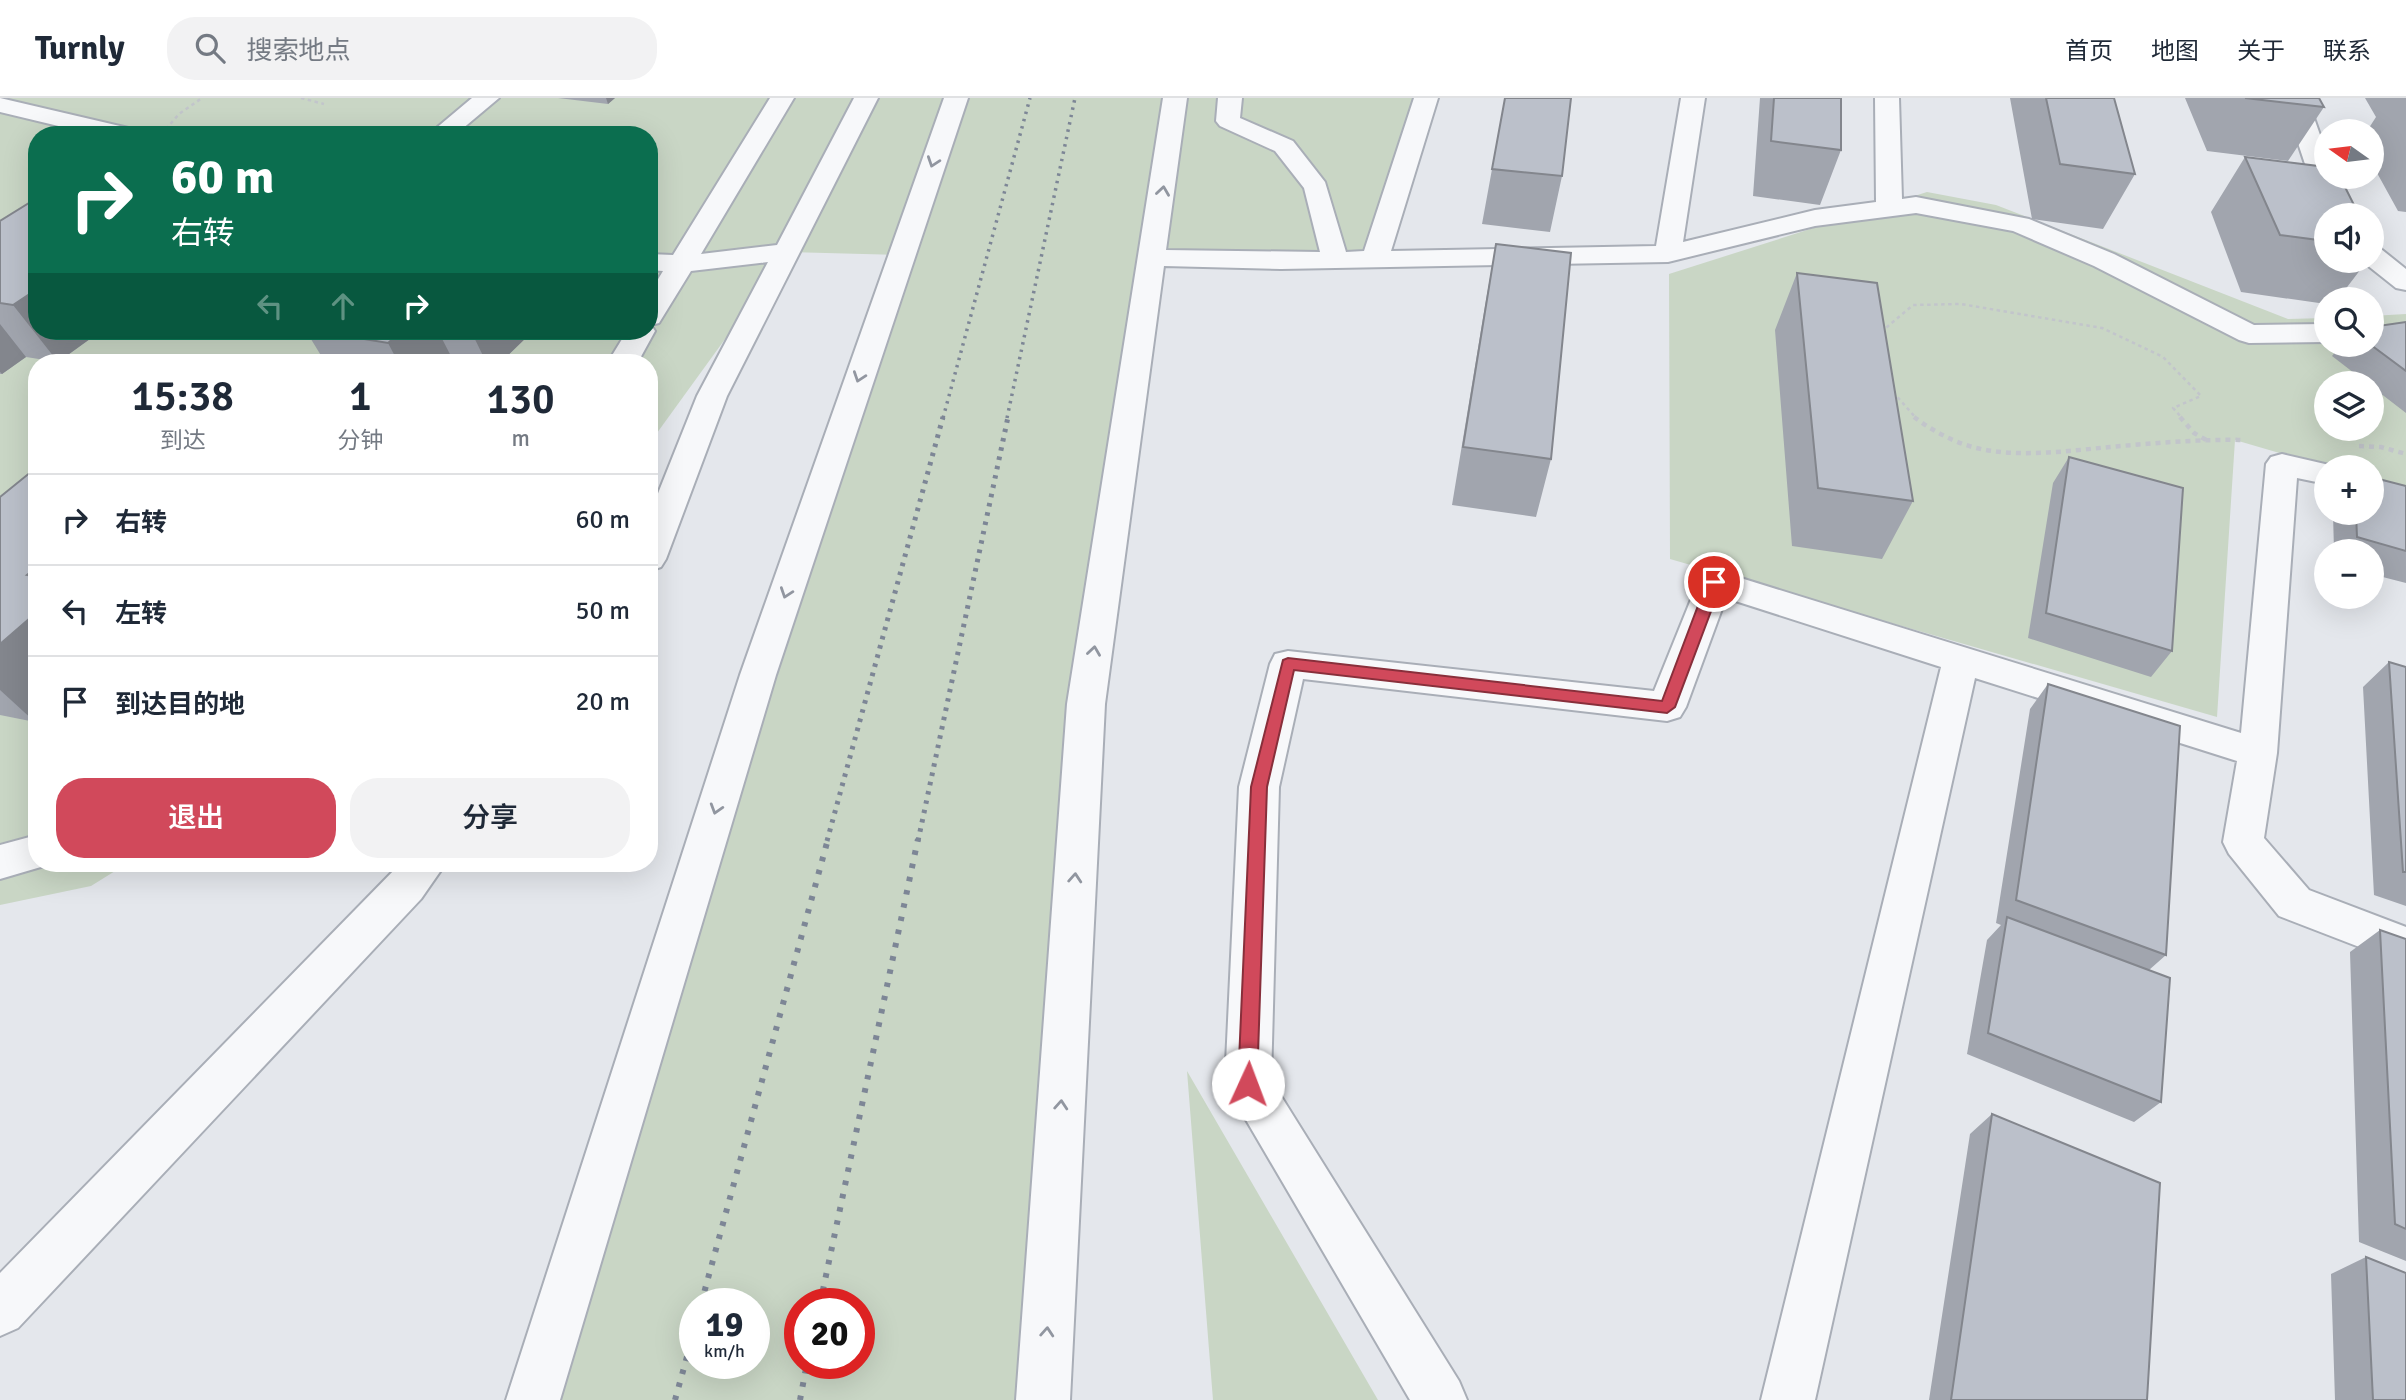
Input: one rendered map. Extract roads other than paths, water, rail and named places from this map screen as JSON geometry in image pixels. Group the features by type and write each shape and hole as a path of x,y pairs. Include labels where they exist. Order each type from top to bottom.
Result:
{"street":[{"path":"451,126 487,98"},
{"path":"658,302 782,98"},
{"path":"658,536 712,396 866,98"},
{"path":"533,1400 758,675 956,98"},
{"path":"1043,1400 1086,704 1131,386 1154,258 1175,98"},
{"path":"1230,98 1228,121 1284,146 1316,187 1335,260"},
{"path":"1375,259 1426,98"},
{"path":"1668,254 1693,98"},
{"path":"1887,98 1889,209"},
{"path":"2295,98 2328,194 2334,203"},
{"path":"0,105 90,126"},
{"path":"1154,258 1335,260 1668,254 1815,218 1916,205 2020,225 2104,260 2249,334 2314,333"},
{"path":"658,263 680,264 788,252"},
{"path":"2384,265 2406,282"},
{"path":"2314,471 2283,464 2258,753 2243,842 2294,903 2406,946"},
{"path":"1440,1400 1248,1084 1259,787 1288,664 1667,707 1714,582 2258,753"},
{"path":"1788,1400 1961,659"},
{"path":"0,862 28,854"},
{"path":"0,1310 418,872"}],"railway":[{"path":"943,418 1030,98"},
{"path":"1007,418 1075,98"},
{"path":"827,841 943,417"},
{"path":"918,841 1008,417"},
{"path":"705,1288 828,839"},
{"path":"823,1288 918,839"},
{"path":"675,1400 681,1379"},
{"path":"800,1400 804,1379"}]}
